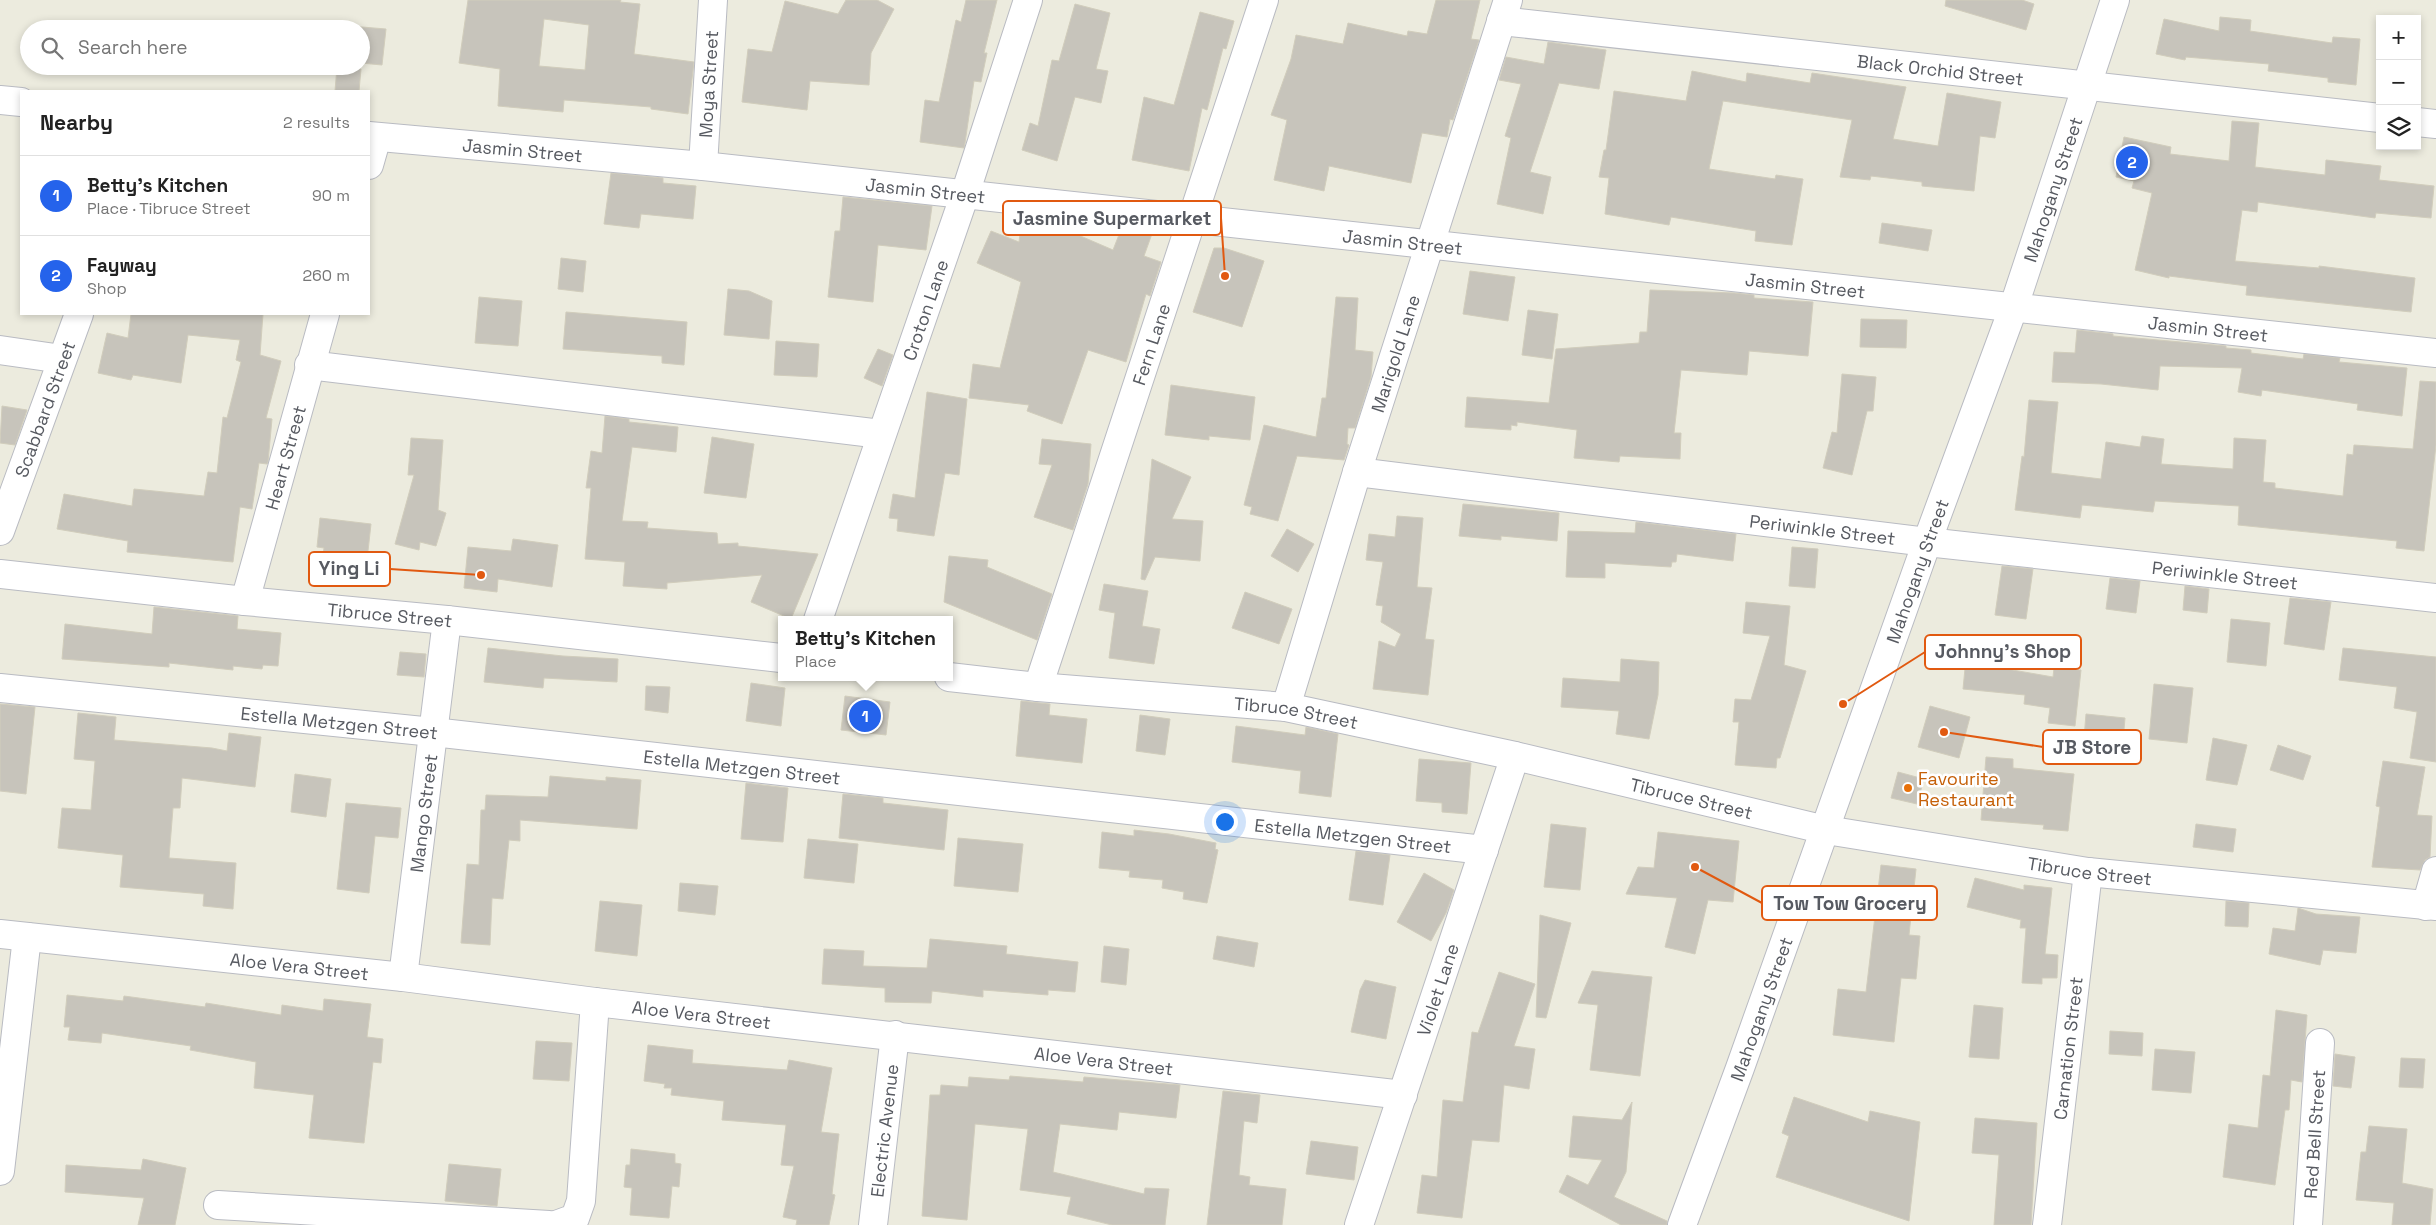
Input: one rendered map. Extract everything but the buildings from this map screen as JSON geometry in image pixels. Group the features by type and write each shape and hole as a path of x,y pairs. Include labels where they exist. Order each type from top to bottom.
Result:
{"street":[{"name":"Moya Street","path":"703,166 713,0"},
{"name":"Croton Lane","path":"819,616 965,194 1028,0"},
{"name":"Fern Lane","path":"1038,686 1264,0"},
{"name":"Mahogany Street","path":"1682,1225 1826,830 1927,542 2014,306 2115,0"},
{"name":"Black Orchid Street","path":"1504,10 2088,86 2376,118"},
{"name":"Marigold Lane","path":"1286,707 1357,472 1431,246 1504,10"},
{"path":"0,100 20,102"},
{"path":"2421,122 2436,124"},
{"name":"Jasmin Street","path":"373,137 703,166 2436,353"},
{"path":"370,158 373,137"},
{"name":"Scabbard Street","path":"0,531 79,315"},
{"name":"Heart Street","path":"245,601 324,315"},
{"path":"0,350 62,359"},
{"path":"309,365 881,434"},
{"name":"Periwinkle Street","path":"1357,472 1927,542 2436,598"},
{"name":"Tibruce Street","path":"0,574 245,601 447,620 778,658"},
{"name":"Mango Street","path":"403,977 447,620"},
{"name":"Tibruce Street","path":"953,677 1286,707 1515,756 1826,830 2088,872 2431,906"},
{"name":"Estella Metzgen Street","path":"0,688 433,732 1484,850"},
{"name":"Violet Lane","path":"1359,1225 1515,756"},
{"path":"2431,906 2436,871"},
{"name":"Carnation Street","path":"2047,1225 2088,872"},
{"name":"Aloe Vera Street","path":"0,934 403,977 596,1002 1403,1094"},
{"path":"0,1171 27,937"},
{"path":"556,1225 575,1218 581,1202 596,1002"},
{"name":"Electric Avenue","path":"873,1225 894,1035"},
{"name":"Red Bell Street","path":"2308,1225 2320,1043"},
{"path":"218,1205 549,1225"}],"place":[{"name":"Fayway","path":"2132,162"},
{"name":"Jasmine Supermarket","path":"1225,276"},
{"name":"Ying Li","path":"481,575"},
{"name":"Johnny's Shop","path":"1843,704"},
{"name":"Betty's Kitchen","path":"865,716"},
{"name":"JB Store","path":"1944,732"},
{"name":"Favourite Restaurant","path":"1908,788"},
{"name":"Tow Tow Grocery","path":"1695,867"}]}
